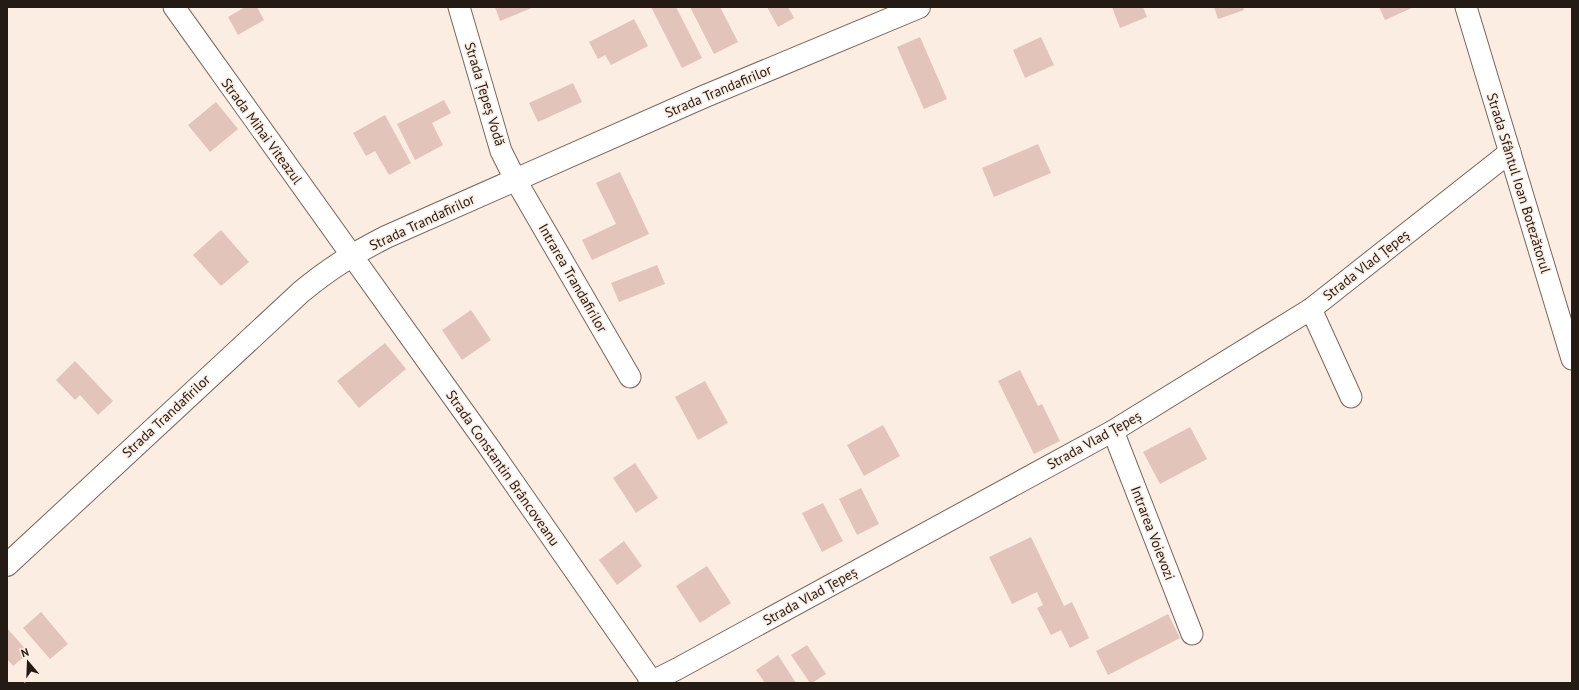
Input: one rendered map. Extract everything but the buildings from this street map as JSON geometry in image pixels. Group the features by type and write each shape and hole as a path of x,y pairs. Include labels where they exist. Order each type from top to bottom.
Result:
{"main road":[{"name":"Strada Trandafirilor","path":"7,565 301,292 325,272 351,255 386,237 515,179 703,97 919,7"}],"street":[{"name":"Strada Mihai Viteazul","path":"174,7 351,255"},
{"name":"Strada Țepeș Vodă","path":"458,7 501,150 515,179"},
{"name":"Strada Sfântul Ioan Botezătorul","path":"1466,7 1572,359"},
{"name":"Strada Vlad Țepeș","path":"652,682 677,670 1113,431 1311,309 1510,152"},
{"name":"Intrarea Trandafirilor","path":"515,179 630,377"},
{"name":"Strada Constantin Brâncoveanu","path":"351,255 486,443 652,682"},
{"path":"1311,309 1351,397"},
{"name":"Intrarea Voievozi","path":"1113,431 1192,634"}]}
